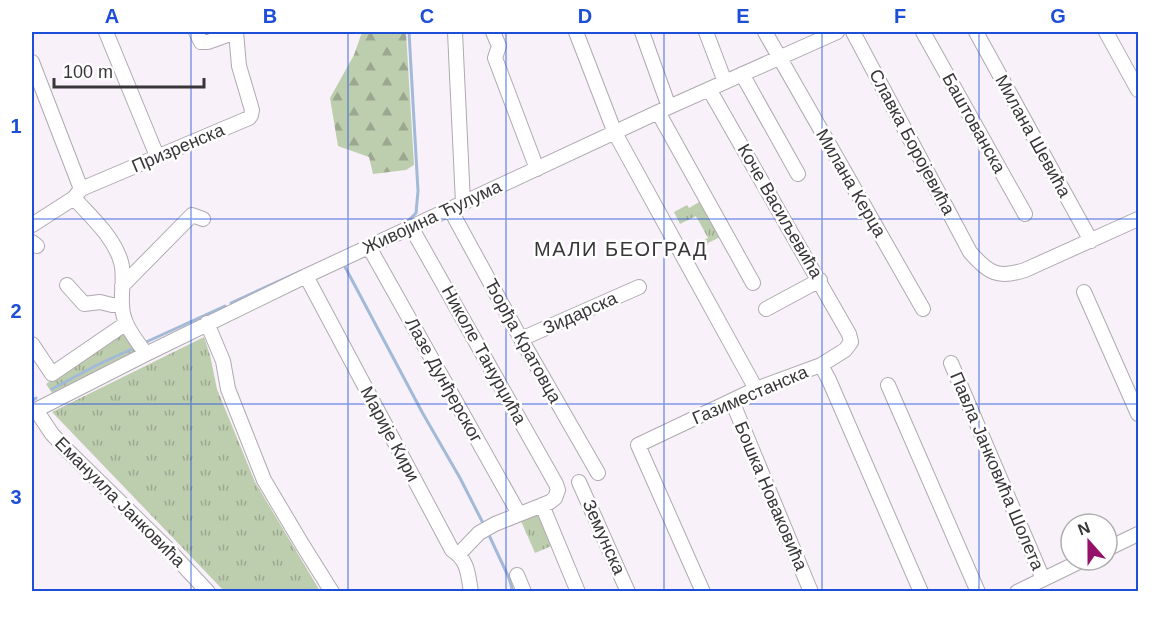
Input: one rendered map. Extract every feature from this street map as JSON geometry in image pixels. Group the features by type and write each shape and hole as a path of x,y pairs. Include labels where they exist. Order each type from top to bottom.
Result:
{"street":[{"path":"106,32 157,156"},
{"name":"Призренска","path":"32,225 78,193 157,156 249,118 252,110 239,66 236,32 208,42 201,42 196,34"},
{"path":"455,32 463,203"},
{"path":"493,32 499,46 495,58 537,169"},
{"path":"576,32 615,133 756,389"},
{"path":"642,32 663,110 753,283"},
{"path":"706,32 726,82"},
{"name":"Милана Керца","path":"765,32 923,309"},
{"name":"Славка Боројевића","path":"853,32 970,252 986,269 998,274 1013,274 1091,241"},
{"name":"Баштованска","path":"923,32 1025,214"},
{"name":"Милана Шевића","path":"976,32 1091,241"},
{"path":"1106,32 1138,90"},
{"name":"Живојина Ћулума","path":"34,411 207,323 829,33"},
{"path":"33,71 78,193 114,246 121,261 125,324 146,354"},
{"path":"742,74 798,174"},
{"name":"Коче Васиљевића","path":"709,89 849,334"},
{"name":"Ђорђа Кратовца","path":"450,209 521,339 598,472"},
{"path":"122,286 192,215 203,219"},
{"path":"1091,241 1138,219"},
{"name":"Николе Танурџића","path":"411,227 556,484 557,494 550,502 542,505"},
{"name":"Лазе Дунђерског","path":"369,247 519,514"},
{"name":"Марије Кири","path":"306,276 452,550 464,560 471,591"},
{"path":"766,309 820,280"},
{"path":"67,285 84,304 100,302 122,305"},
{"name":"Зидарска","path":"521,339 639,287"},
{"path":"1084,292 1138,414"},
{"path":"207,323 223,361 228,389 264,480 332,591"},
{"path":"32,344 52,374 125,324"},
{"name":"Газиместанска","path":"703,591 638,445 756,389 821,365 845,350 851,342 849,334"},
{"name":"Павла Јанковића Шолета","path":"951,363 1043,579"},
{"path":"821,365 921,591"},
{"path":"888,385 978,591"},
{"name":"Бошка Новаковића","path":"732,401 812,591"},
{"name":"Емануила Јанковића","path":"34,411 65,448 208,591"},
{"name":"Земунска","path":"579,482 628,591"},
{"path":"459,554 480,534 495,524 542,505 578,591"},
{"path":"1119,543 1138,534"},
{"path":"1017,591 1059,571"},
{"path":"517,575 524,591"}],"green space":[{"path":"364,32 406,32 414,165 406,170 373,174 369,157 338,146 330,98"},
{"path":"701,201 720,237 706,244 704,240 708,238 696,216 680,224 674,212 687,205 689,208"},
{"path":"123,333 139,351 52,393 46,384"},
{"path":"204,337 217,389 255,482 320,591 224,591 52,412"},
{"path":"541,514 554,545 535,553 521,521"}],"waterway":[{"path":"407,222 416,213 418,191 409,32"},
{"path":"344,265 485,527"},
{"path":"231,303 301,271"},
{"path":"144,343 225,306"},
{"path":"52,389 132,349"},
{"path":"32,401 36,398"},
{"path":"488,533 513,592"}],"district":[{"name":"МАЛИ БЕОГРАД","path":"621,249"}]}
